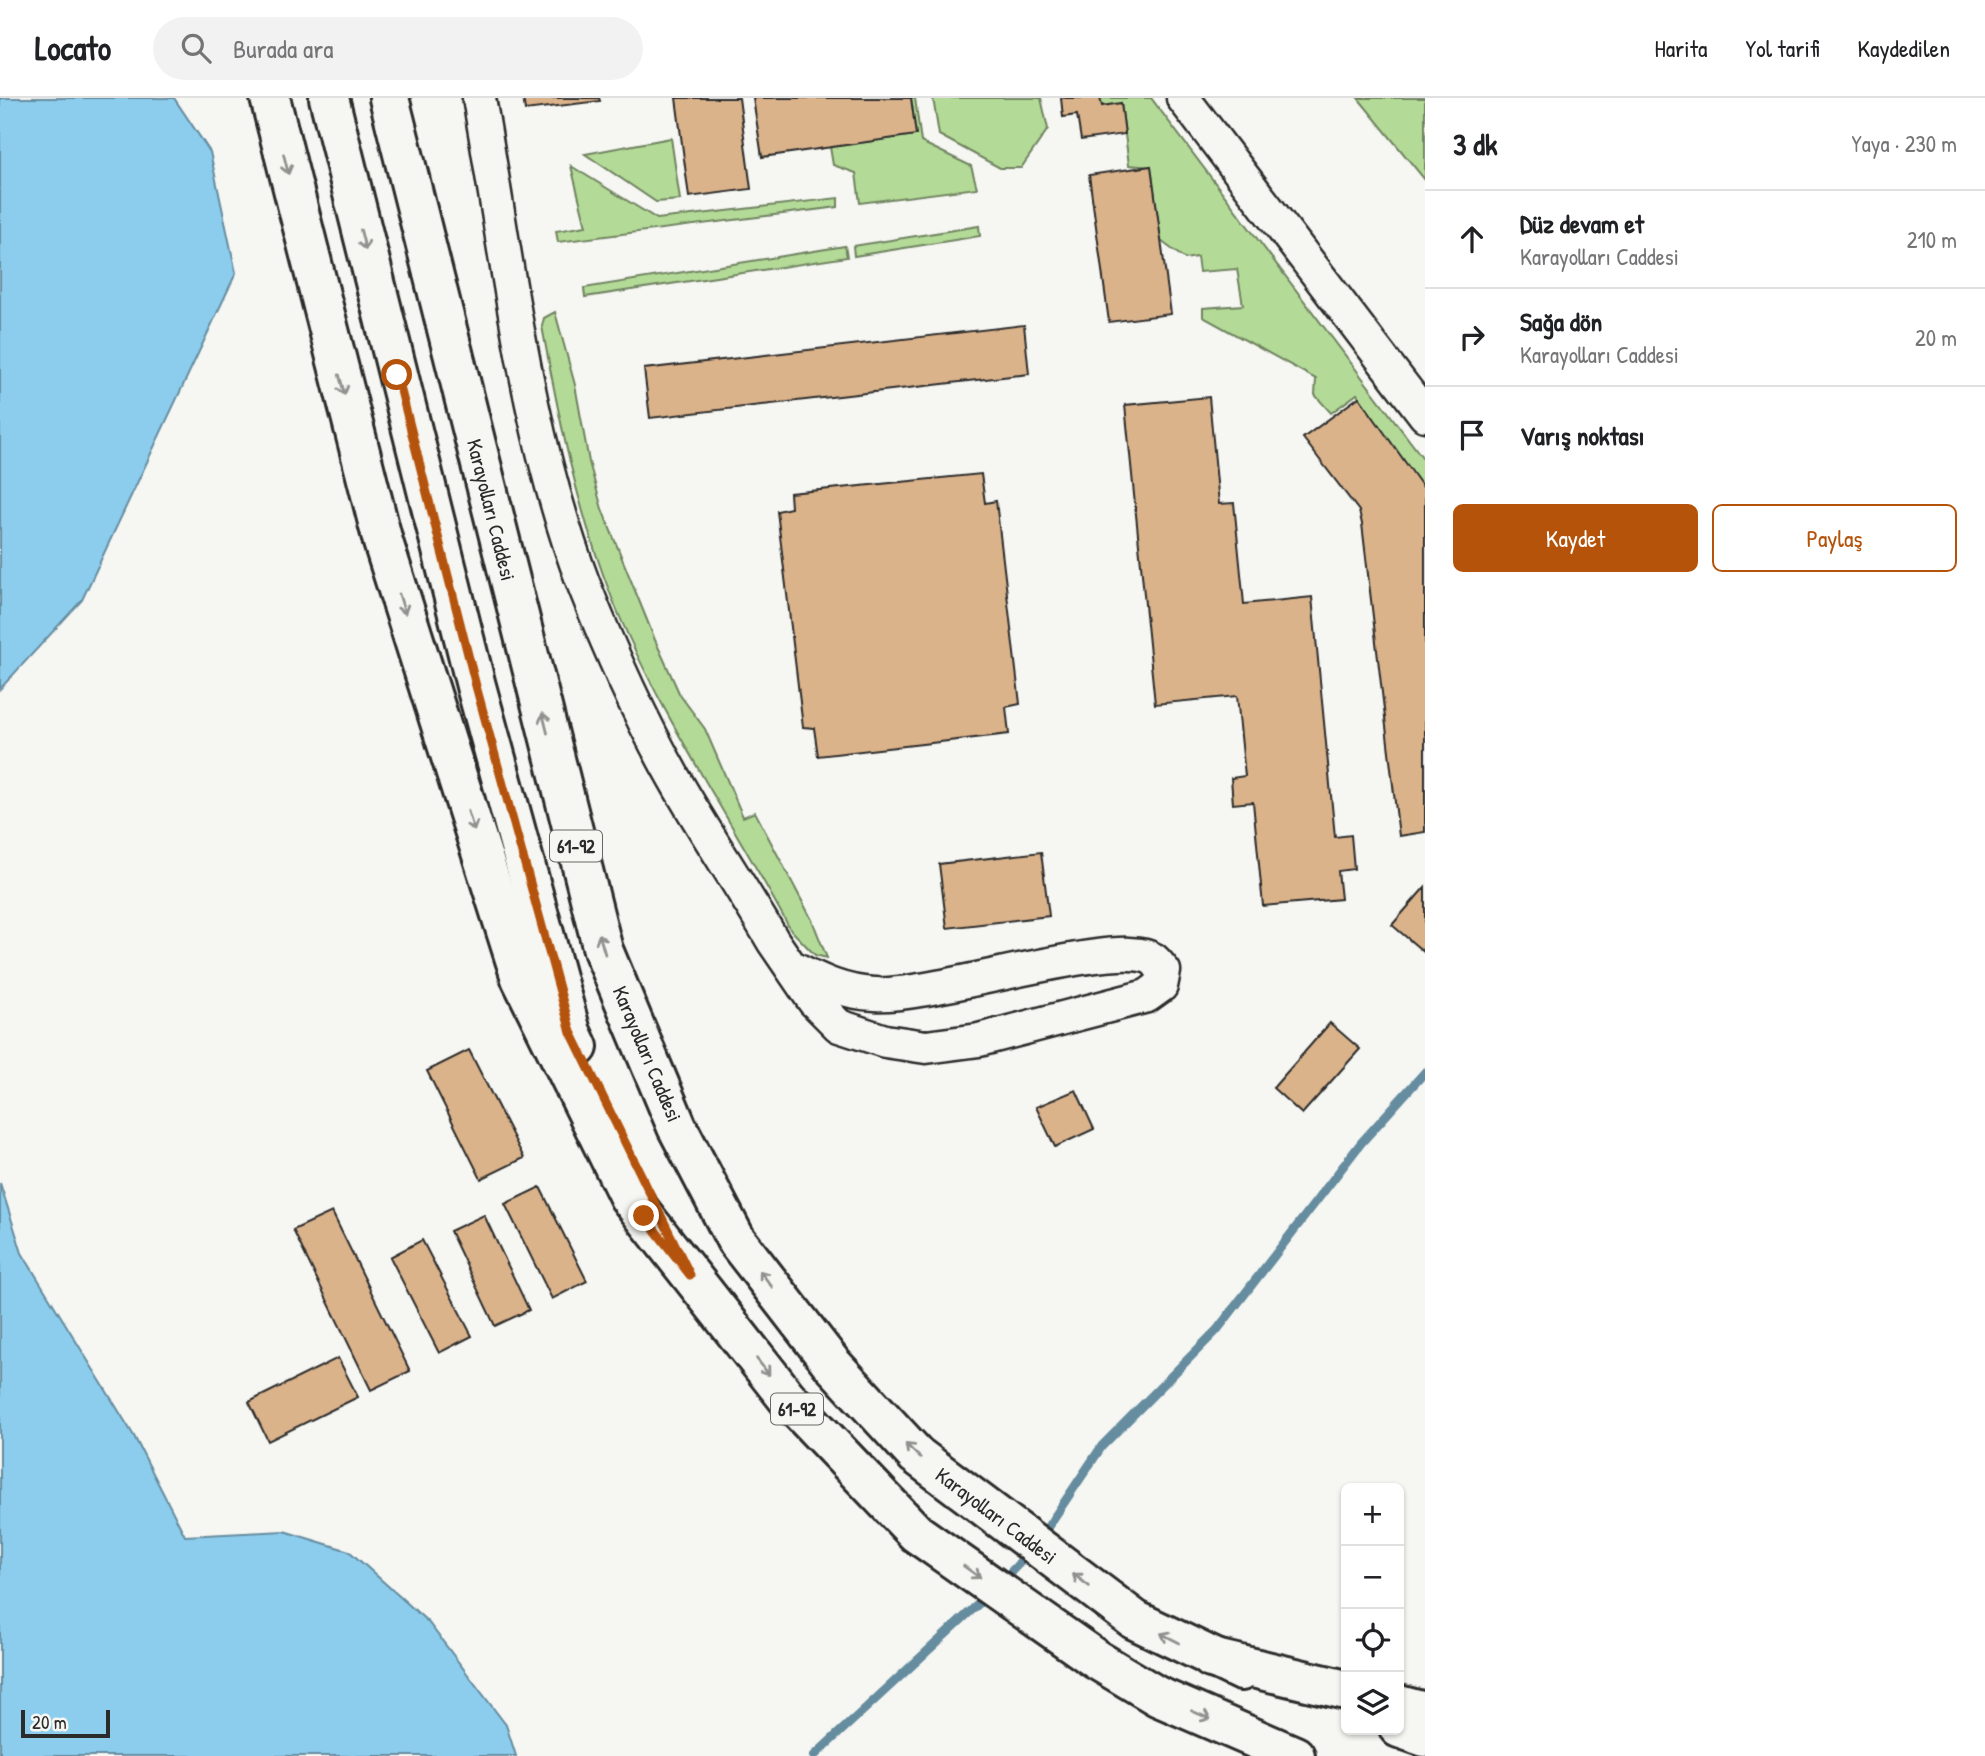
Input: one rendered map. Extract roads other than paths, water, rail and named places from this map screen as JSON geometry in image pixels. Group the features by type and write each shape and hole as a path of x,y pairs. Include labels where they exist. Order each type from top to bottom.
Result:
{"main road":[{"name":"61-92","path":"270,98 383,542 521,978 629,1197 788,1399 916,1533 1097,1660 1157,1696 1295,1756"},
{"path":"329,98 476,686 571,1032 690,1275"},
{"name":"Karayolları Caddesi","path":"389,98 603,950 677,1127 736,1240 832,1364 916,1455 966,1495 1135,1620 1211,1658 1341,1708"},
{"path":"1211,1658 1341,1689"},
{"path":"1404,1706 1425,1712"},
{"path":"1404,1730 1425,1737"}],"street":[{"path":"479,98 537,422 556,498 584,584 626,686 674,778 790,965 814,1001 839,1026 885,1041 926,1047 979,1040 1147,996 1161,986 1164,971 1152,958 1135,954 1035,966 907,993 874,994 832,987 790,965"},
{"path":"1183,98 1425,415"}],"water":[{"path":"0,98 174,98 210,152 236,273 82,600 0,689"},
{"path":"0,1183 22,1253 134,1436 185,1536 284,1531 349,1551 428,1622 506,1725 516,1756 0,1756"}],"waterway":[{"path":"1041,1537 1102,1446 1217,1330 1361,1143 1425,1072"},
{"path":"1002,1581 1031,1551"},
{"path":"814,1756 987,1596"}]}
